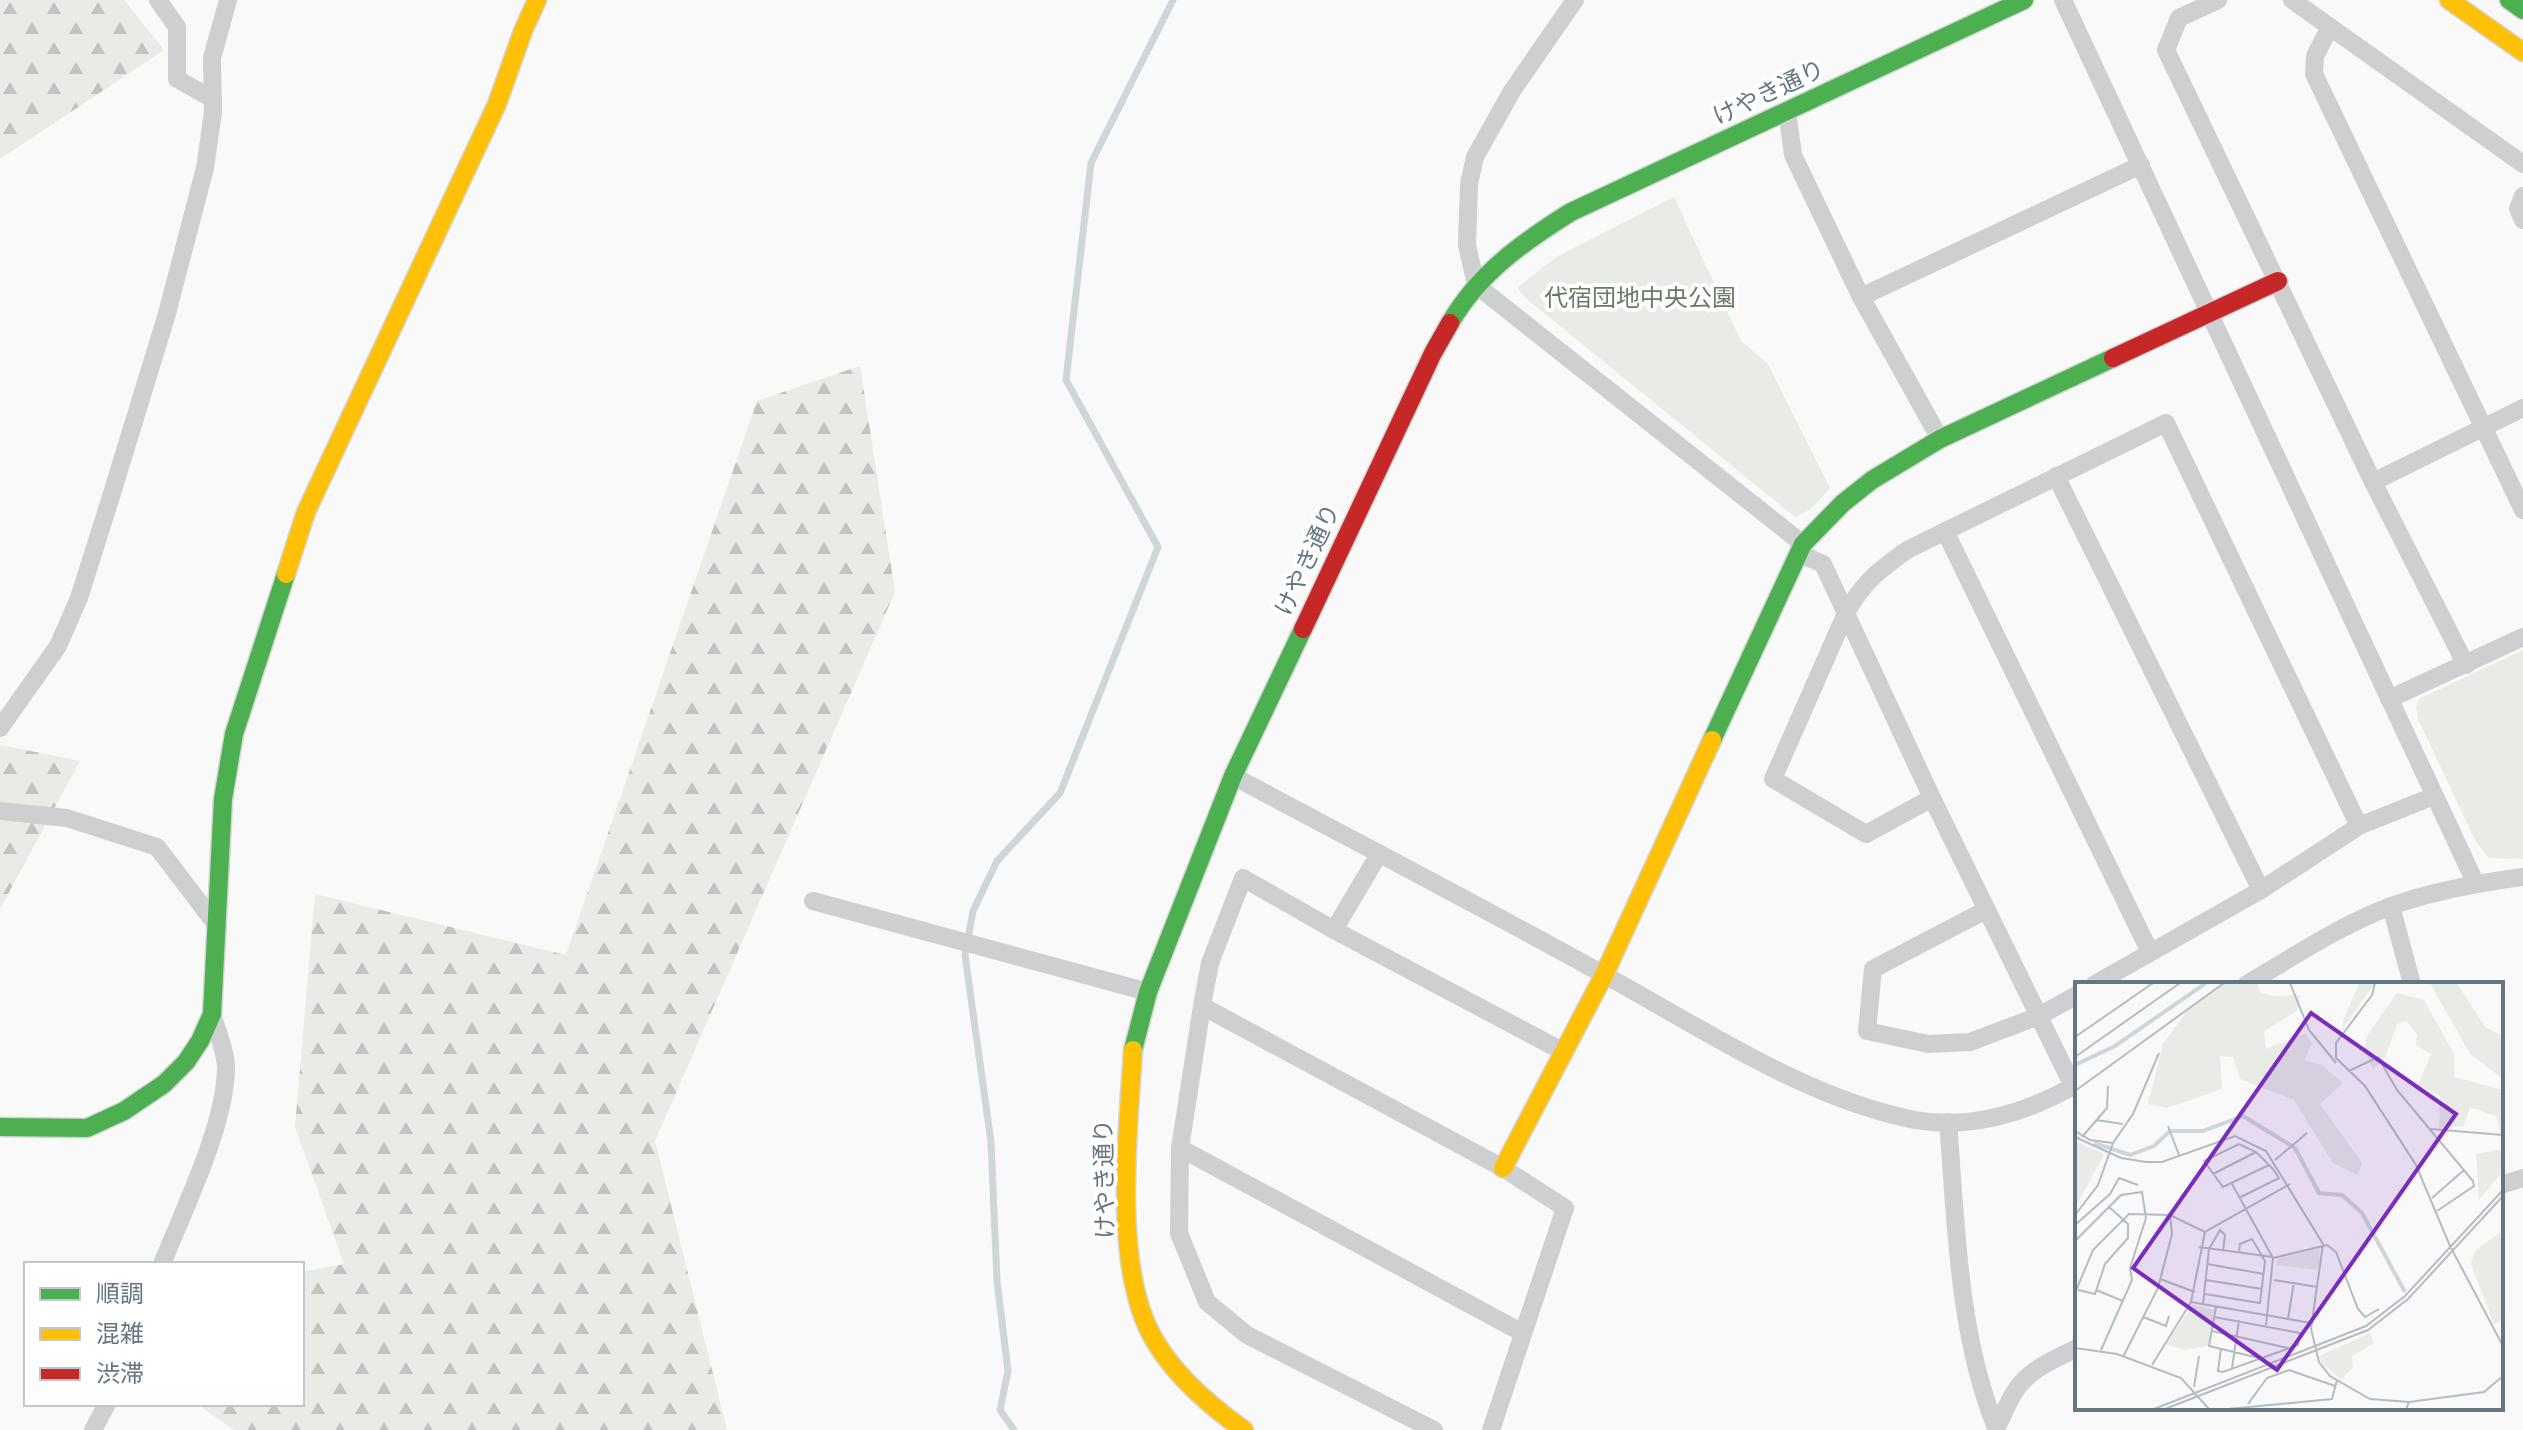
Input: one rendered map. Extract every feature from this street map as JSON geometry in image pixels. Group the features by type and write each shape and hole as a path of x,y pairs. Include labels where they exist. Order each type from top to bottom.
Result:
{"street":[{"path":"158,0 177,27 177,79 213,99"},
{"path":"0,728 58,646 79,598 166,317 205,168 213,99 212,58 228,0"},
{"path":"163,1262 211,1139 223,1096 226,1066 212,1014 223,799 234,734 306,512 497,104 537,0"},
{"path":"1233,776 1787,1075 1832,1095 1917,1120 1984,1121 2028,1108 2075,1085 1986,910 1823,564 1476,285 1467,245 1469,184 1475,157 1512,91 1575,0"},
{"name":"けやき通り","path":"1244,1430 1220,1413 1172,1365 1152,1337 1141,1313 1129,1247 1126,1156 1134,1043 1148,992 1233,776 1433,353 1476,285 1531,236 1571,212 2024,0"},
{"path":"2063,0 2476,884"},
{"path":"2218,0 2179,18 2166,50 2373,482 2466,665"},
{"path":"2292,0 2523,164"},
{"path":"2449,0 2523,52"},
{"path":"2509,0 2523,10"},
{"path":"2330,27 2315,56 2314,74 2523,510"},
{"path":"1787,111 1793,155 1861,297 1940,439"},
{"path":"1861,297 2141,165"},
{"path":"2523,196 2518,209 2523,220"},
{"path":"1503,1168 1604,975 1800,548 1843,503 1872,480 1940,439 2278,281"},
{"path":"2373,482 2523,408"},
{"path":"1932,798 1866,834 1773,779 1846,613 1861,588 1907,550 2166,423 2359,826"},
{"path":"2056,476 2261,890"},
{"path":"1945,531 2150,952"},
{"path":"2389,699 2523,637"},
{"path":"2098,982 2261,890 2359,826 2434,796"},
{"path":"0,811 67,818 157,847 218,927"},
{"path":"1334,930 1379,854"},
{"path":"2250,982 2348,925 2391,906 2476,884 2523,877"},
{"path":"1434,1430 1247,1335 1207,1302 1179,1233 1180,1148 1202,1006 1210,963 1243,878 1564,1052"},
{"path":"813,901 1148,992"},
{"path":"2391,906 2411,982"},
{"path":"1986,910 1873,969 1867,1031 1928,1044 1970,1042 2039,1016 2075,996"},
{"path":"1202,1006 1503,1168 1565,1208 1491,1430"},
{"path":"0,1127 87,1128 124,1111 164,1084 186,1062 212,1014"},
{"path":"1948,1122 1959,1262 1977,1370 1996,1429"},
{"path":"1180,1148 1523,1333"},
{"path":"2503,1184 2523,1178"},
{"path":"1996,1429 2014,1392 2029,1375 2075,1349"},
{"path":"93,1430 106,1406"}],"green space":[{"path":"0,0 124,0 164,50 0,159"},
{"name":"代宿団地中央公園","path":"1674,197 1741,341 1767,363 1830,488 1810,510 1795,517 1522,295 1518,287 1558,256"},
{"path":"860,366 895,592 655,1141 727,1430 234,1430 200,1406 304,1406 304,1272 344,1264 295,1127 315,894 566,955 757,401"},
{"path":"2523,650 2523,859 2489,858 2475,840 2418,719 2416,708 2419,699"},
{"path":"0,745 80,761 0,909"}],"waterway":[{"path":"1014,1430 1000,1410 1008,1371 997,1281 991,1142 965,955 973,911 997,861 1060,793 1158,547 1066,380 1091,163 1173,0"}],"traffic: fast":[{"path":"1450,323 1474,289 1503,260 1571,212 2024,0"},
{"path":"2509,0 2523,10"},
{"path":"1712,740 1803,544 1843,503 1872,480 1940,439 2113,358"},
{"path":"0,1127 87,1128 124,1111 164,1084 186,1062 200,1041 212,1014 223,799 234,734 286,574"},
{"path":"1133,1050 1148,992 1233,776 1303,629"}],"traffic: slow":[{"path":"286,574 306,512 497,104 537,0"},
{"path":"2449,0 2523,52"},
{"path":"1503,1168 1604,975 1712,740"},
{"path":"1133,1050 1126,1195 1131,1271 1139,1304 1151,1334 1169,1362 1205,1399 1244,1430"}],"traffic: jam":[{"path":"2113,358 2278,281"},
{"path":"1303,629 1450,323"}]}
